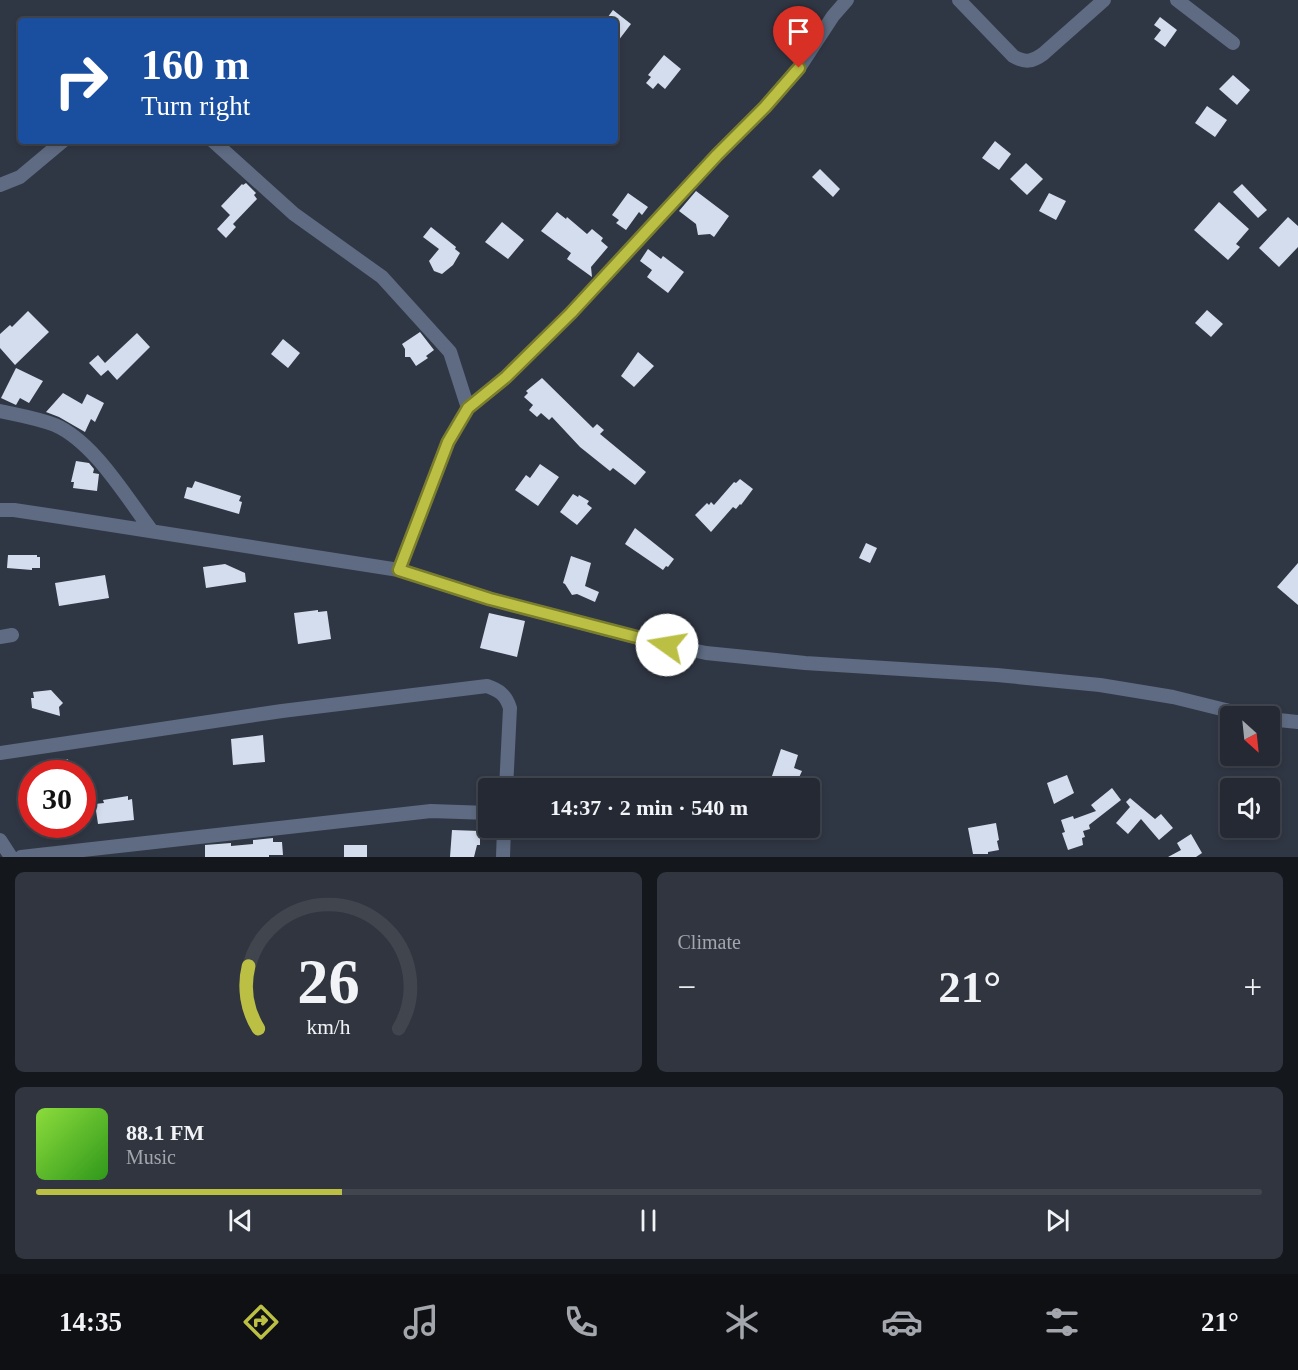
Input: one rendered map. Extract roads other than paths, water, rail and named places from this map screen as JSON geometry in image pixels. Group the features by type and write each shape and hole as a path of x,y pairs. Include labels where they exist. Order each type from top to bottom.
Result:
{"street":[{"path":"399,570 448,442 468,408 506,377 571,313 717,155 765,107 799,68 832,16 847,0"},
{"path":"959,0 1013,56 1028,61 1035,60 1043,54 1104,0"},
{"path":"1177,0 1233,43"},
{"path":"0,185 20,177 59,144"},
{"path":"216,144 294,214 382,277 450,352 468,408"},
{"path":"0,411 46,422 76,438 99,460 152,531"},
{"path":"0,510 14,510 399,570 490,599 646,640 706,653 805,663 997,675 1100,685 1173,697 1220,709"},
{"path":"0,753 282,711 487,686 498,690 507,699 510,708 507,778"},
{"path":"1280,720 1298,722"},
{"path":"21,857 431,811 478,813"},
{"path":"503,857 504,838"},
{"path":"0,840 11,857"}]}
